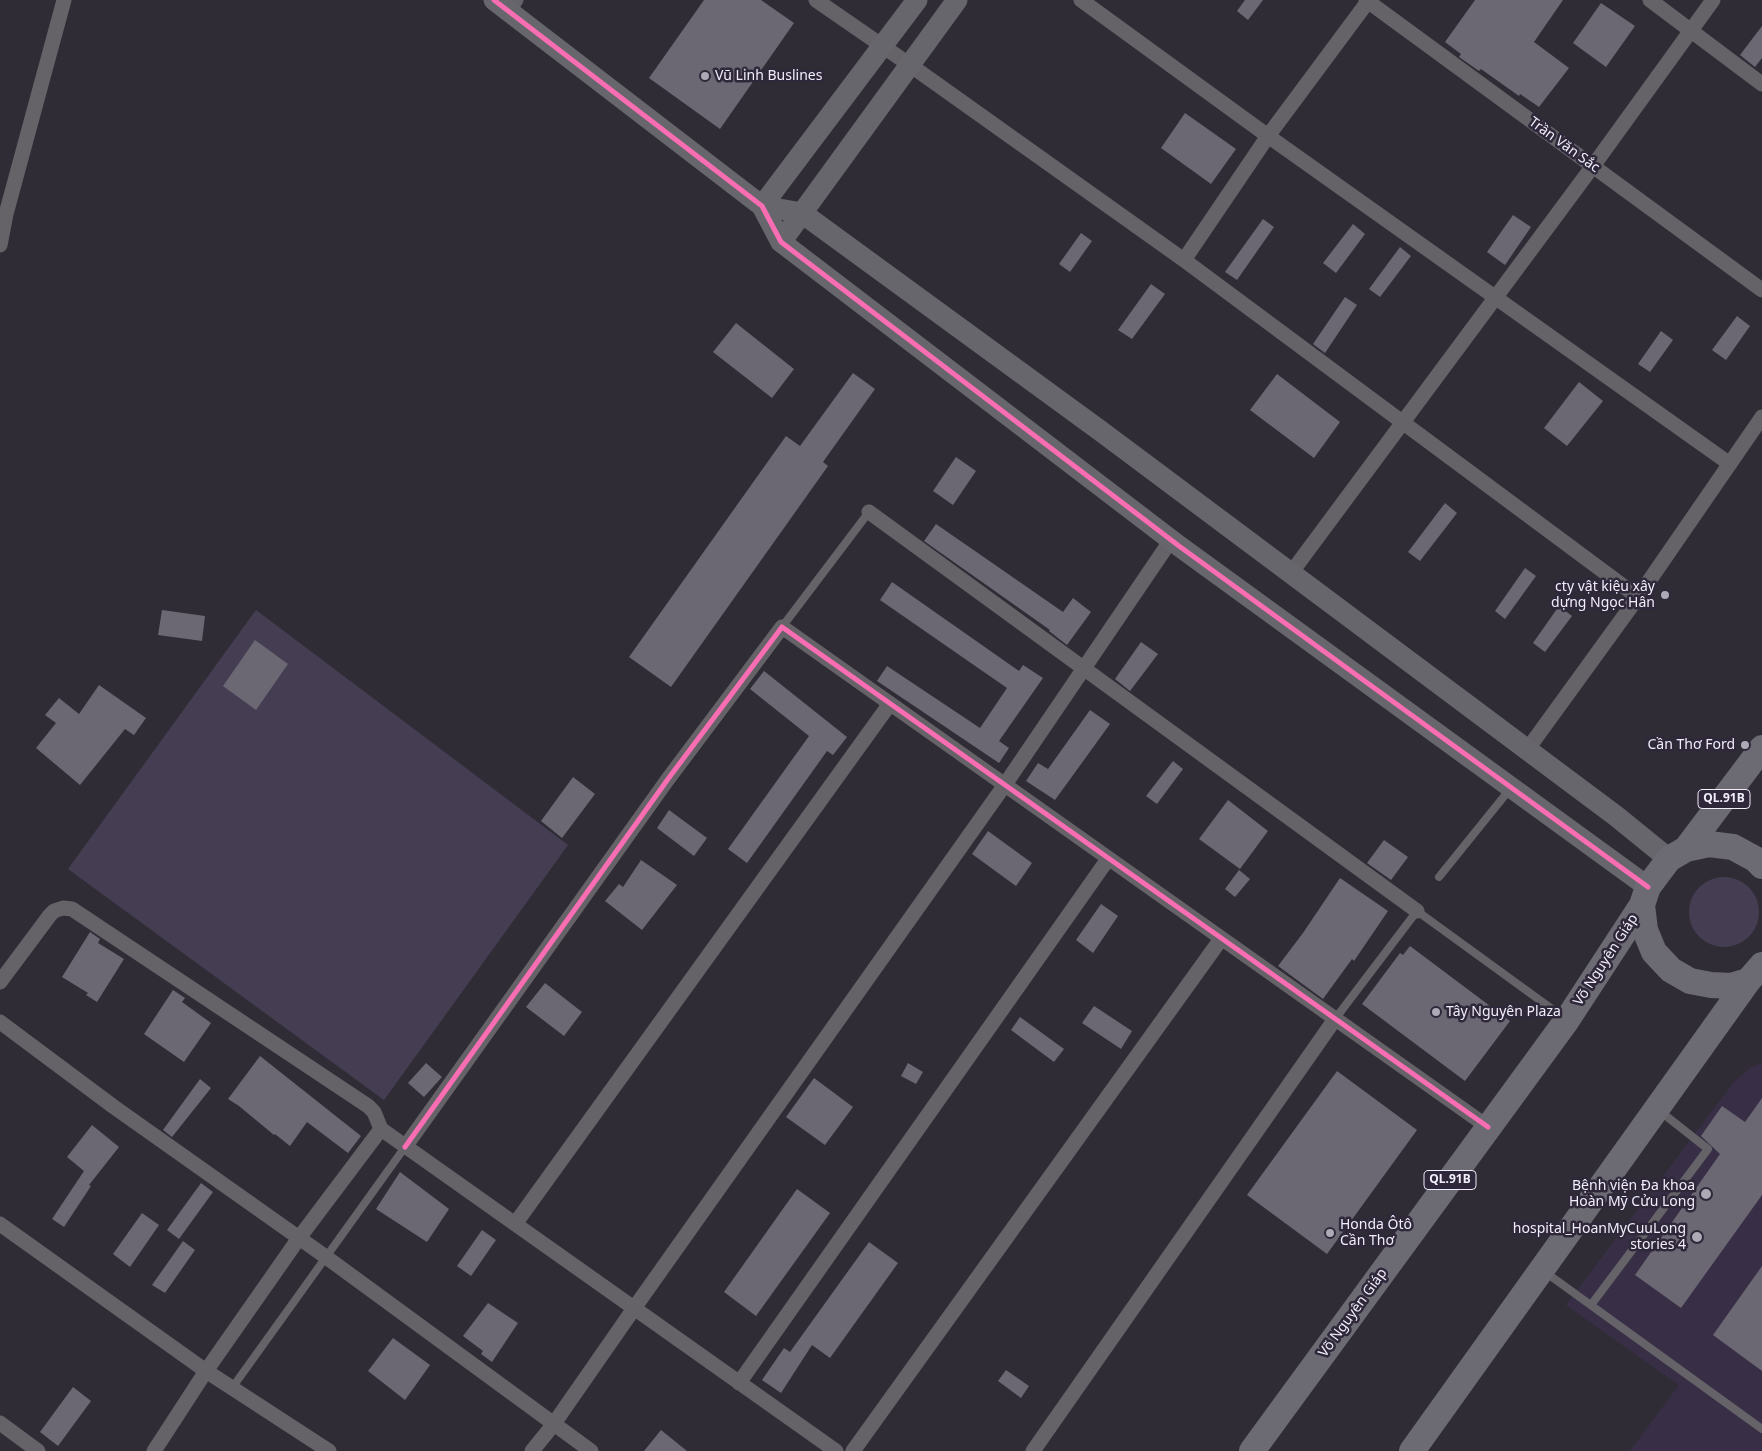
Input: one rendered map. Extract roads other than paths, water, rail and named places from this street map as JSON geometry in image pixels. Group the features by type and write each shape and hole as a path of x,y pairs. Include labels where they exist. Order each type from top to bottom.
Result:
{"highway":[{"name":"QL.91B","path":"1645,896 1762,748"},
{"path":"1677,854 1709,844 1733,848 1755,859 1762,866"},
{"path":"1645,896 1645,930 1654,952 1671,970 1690,981 1731,986 1758,971"},
{"name":"Võ Nguyên Giáp","path":"1252,1451 1567,1020 1645,896"},
{"path":"1412,1451 1758,971"}],"street":[{"path":"0,245 6,214 64,0"},
{"path":"816,0 1184,260 1638,597"},
{"path":"762,206 917,0"},
{"path":"781,242 957,0"},
{"path":"1081,0 1268,136 1730,464"},
{"path":"1184,260 1268,136 1368,0"},
{"name":"Trần Văn Sắc","path":"1368,0 1762,290"},
{"path":"1650,0 1762,84"},
{"path":"1291,574 1593,166 1713,0"},
{"path":"506,3 762,206 781,242 1171,540 1511,787 1645,896"},
{"path":"762,206 802,213 1094,426 1616,816 1677,854"},
{"path":"1527,750 1638,597 1762,417"},
{"path":"869,512 1417,911"},
{"path":"532,1451 553,1425 1004,786 1171,540"},
{"path":"406,1147 668,779 782,627 889,705 1488,1127"},
{"path":"514,1224 889,705"},
{"path":"739,1383 1108,859"},
{"path":"0,982 50,915 62,908 72,909 368,1106 374,1112 381,1129 836,1451"},
{"path":"853,1451 1221,939"},
{"path":"1033,1451 1335,1019"},
{"path":"0,1022 114,1107 326,1257 591,1451"},
{"path":"154,1451 206,1370 299,1238 381,1129"},
{"path":"0,1224 232,1388 329,1451"},
{"path":"0,1423 38,1451"}],"lane":[{"path":"782,627 869,512"},
{"path":"1439,877 1511,787"},
{"path":"1335,1019 1417,911 1567,1020"},
{"path":"1591,1305 1708,1149 1657,1109"},
{"path":"232,1388 406,1147"},
{"path":"1541,1270 1762,1430"}],"place":[{"name":"Vũ Linh Buslines","path":"705,76"},
{"name":"cty vật kiệu xây dựng Ngọc Hân","path":"1665,595"},
{"name":"Cần Thơ Ford","path":"1745,745"},
{"name":"Tây Nguyên Plaza","path":"1436,1012"},
{"name":"Bệnh viện Đa khoa Hoàn Mỹ Cửu Long","path":"1706,1194"},
{"name":"Honda Ôtô Cần Thơ","path":"1330,1233"},
{"name":"hospital_HoanMyCuuLong stories 4","path":"1697,1237"}]}
